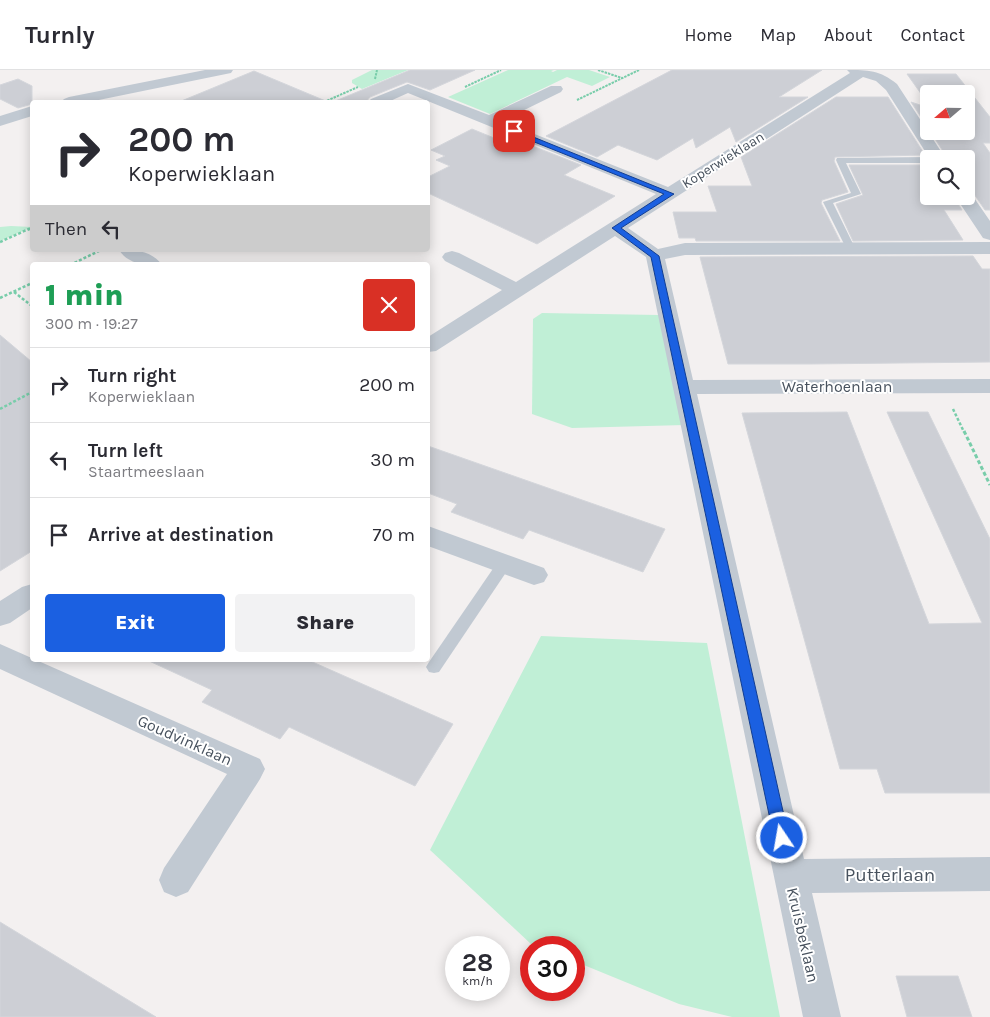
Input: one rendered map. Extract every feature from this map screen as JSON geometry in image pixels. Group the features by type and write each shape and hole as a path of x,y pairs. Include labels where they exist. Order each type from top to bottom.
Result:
{"street":[{"path":"79,100 226,70"},
{"path":"860,71 881,78 892,87 932,150"},
{"name":"Koperwieklaan","path":"430,345 670,194 860,71"},
{"path":"381,100 408,88 670,194"},
{"path":"489,121 556,89"},
{"path":"0,121 30,112"},
{"path":"970,205 990,234"},
{"path":"616,228 655,256 685,249 990,248"},
{"path":"131,252 147,262"},
{"name":"Kruisbeklaan","path":"655,256 822,1017"},
{"path":"452,257 516,290"},
{"name":"Waterhoenlaan","path":"684,387 990,386"},
{"path":"430,537 534,575"},
{"path":"0,615 30,596"},
{"name":"Goudvinklaan","path":"0,656 249,769 176,880"},
{"name":"Putterlaan","path":"790,876 990,874"}],"lane":[{"path":"850,248 828,202 856,194 840,160 920,160"},
{"path":"434,667 504,564"}],"path":[{"path":"368,82 376,78 377,70"},
{"path":"437,100 501,70"},
{"path":"598,70 622,78"},
{"path":"328,100 359,86"},
{"path":"0,242 30,229"},
{"path":"76,262 97,252"},
{"path":"0,298 30,284"},
{"path":"14,292 30,304"},
{"path":"941,386 989,479 990,485"},
{"path":"0,409 30,393"}],"green space":[{"path":"372,70 408,70 362,89 352,83 352,80"},
{"path":"508,70 554,70 551,71 553,72 557,70 589,70 610,77 592,86 567,77 490,114 448,97"},
{"path":"11,226 30,228 0,241 0,227"},
{"path":"542,313 659,315 685,425 572,428 532,414 533,319"},
{"path":"541,636 707,643 780,1017 732,1017 679,1004 585,966 585,936 522,936 430,850"}],"building":[{"path":"410,70 475,70 430,90 407,82 370,97 368,100 338,100"},
{"path":"672,70 822,70 779,97 808,97 736,142 730,127 696,148 693,138 657,160 618,145 597,157 546,136"},
{"path":"254,71 323,100 184,100"},
{"path":"907,74 956,74 965,85 920,85 920,92"},
{"path":"18,79 32,86 30,105 18,108 0,99 0,85"},
{"path":"836,97 888,97 922,150 920,150 920,155 835,157 834,161 848,192 822,200 821,203 840,241 696,241 695,238 679,238 673,212 717,212 708,186 752,186 741,157"},
{"path":"975,98 990,117 990,143 983,143 990,153 990,210 985,210 975,195 975,150 942,150 936,140 975,140"},
{"path":"911,102 920,105 920,116"},
{"path":"472,129 521,149 530,145 581,165 564,175 615,196 537,244 430,194 430,176 450,166 436,160 445,156 431,150"},
{"path":"849,165 920,165 920,205 959,205 962,210 944,210 963,240 853,241 836,204 863,195"},
{"path":"973,256 982,269 990,269 990,362 811,364 728,364 700,257"},
{"path":"0,335 30,360 30,552 0,571"},
{"path":"847,412 929,624 982,623 887,412 928,412 990,539 990,793 885,793 877,769 840,769 742,413"},
{"path":"430,447 665,529 643,572 529,530 523,539 451,512 457,504 430,494"},
{"path":"151,662 313,662 453,724 415,786 289,727 280,739 202,702 212,690"},
{"path":"0,922 156,1017 0,1017"},
{"path":"896,976 958,976 972,1017 907,1017"}],"route":[{"path":"514,131 670,194 616,228 655,256 782,838"}]}
